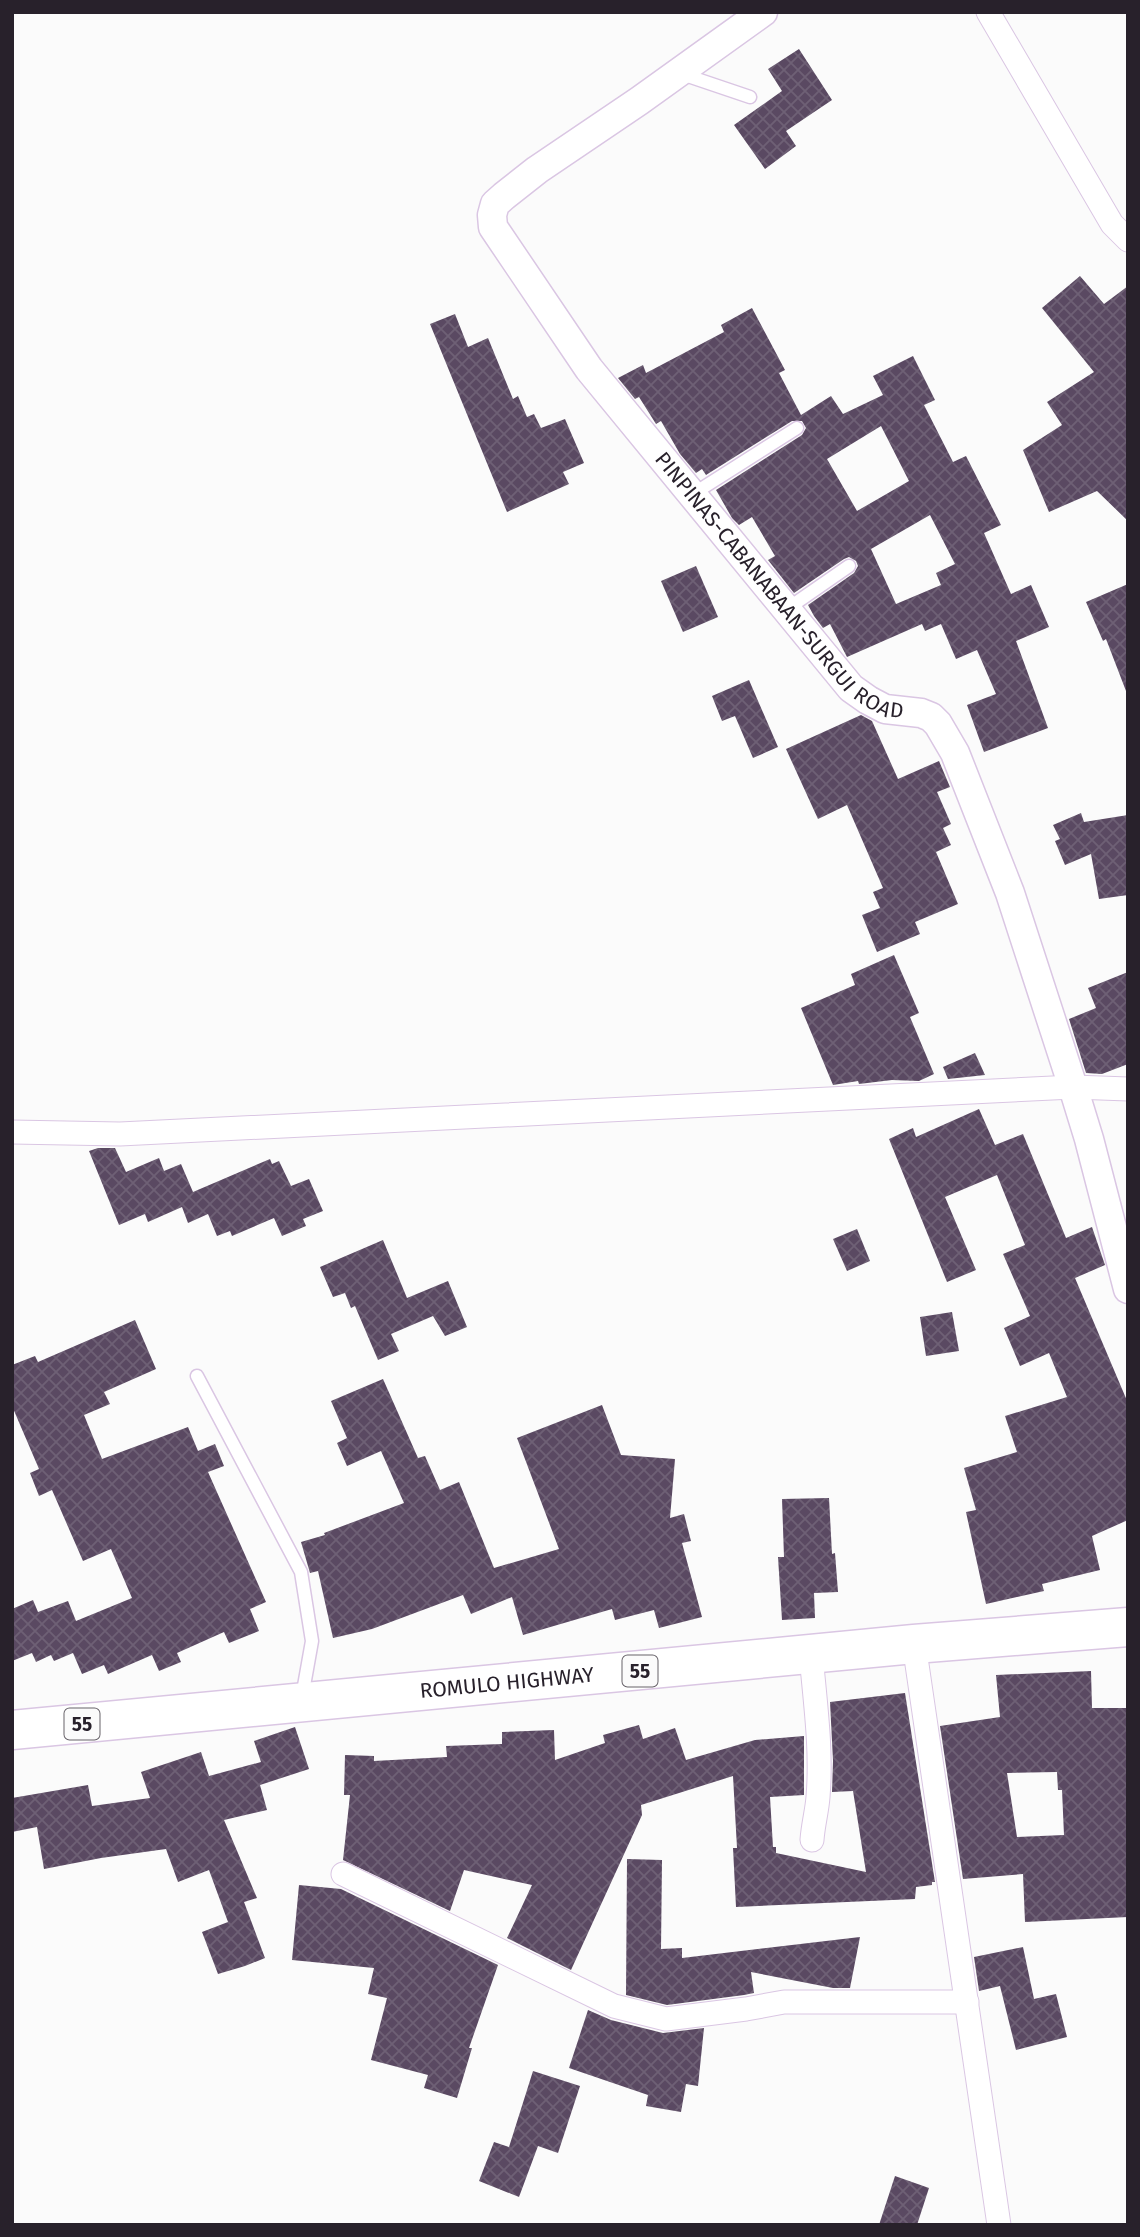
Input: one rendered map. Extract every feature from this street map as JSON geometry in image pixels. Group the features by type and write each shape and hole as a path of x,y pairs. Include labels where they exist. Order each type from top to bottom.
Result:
{"highway":[{"name":"ROMULO HIGHWAY","path":"12,1730 914,1644 1128,1628"}],"street":[{"name":"PINPINAS-CABANABAAN-SURGUI ROAD","path":"763,12 537,170 495,204 493,227 589,369 851,688 885,709 921,713 939,724 955,753 1010,893 1089,1139 1128,1289"},
{"path":"988,12 1112,224 1128,240"},
{"path":"12,1132 120,1134 1073,1087 1128,1089"},
{"path":"914,1644 999,2225"},
{"path":"811,1655 818,1758 818,1799 812,1840"},
{"path":"343,1874 614,2006 666,2018 746,2009 785,2001 967,2002"}],"lane":[{"path":"679,73 750,97"},
{"path":"693,494 797,428"},
{"path":"787,610 849,566"},
{"path":"197,1376 301,1572 312,1641 300,1704"}],"building":[{"path":"799,49 832,100 786,131 796,146 765,169 734,125 782,91 768,69"},
{"path":"1080,276 1104,304 1128,286 1128,521 1097,491 1049,512 1023,450 1062,425 1047,402 1094,372 1042,308"},
{"path":"752,308 785,370 779,373 801,415 831,396 843,414 883,395 873,376 913,356 935,400 924,405 953,462 966,456 1001,525 984,533 1011,594 1031,585 1049,627 1016,641 1048,728 984,752 967,705 996,694 977,650 956,659 941,624 925,631 922,624 847,657 830,624 823,628 808,605 854,573 858,566 856,561 849,557 844,559 794,593 768,560 775,556 752,517 739,525 732,518 716,490 802,435 806,428 802,421 792,421 706,475 702,469 696,473 680,454 661,421 656,424 639,397 635,399 618,378 643,365 646,373 724,332 721,325","holes":["881,426 909,481 857,511 827,459","930,515 955,564 936,573 941,585 896,604 871,549"]},
{"path":"455,314 468,347 488,338 513,399 518,396 527,417 534,414 541,428 565,419 584,463 563,472 569,484 507,512 430,324"},
{"path":"696,566 718,617 683,632 661,581"},
{"path":"1128,584 1126,691 1106,639 1103,641 1086,602"},
{"path":"749,680 778,747 753,758 735,716 722,721 712,696"},
{"path":"861,715 872,721 898,779 939,761 950,787 937,792 951,824 943,828 951,845 936,852 958,904 915,922 920,934 877,952 862,915 880,908 873,892 883,888 847,805 818,819 786,749"},
{"path":"1081,813 1084,822 1128,815 1128,895 1099,899 1091,854 1065,865 1055,841 1060,839 1053,825"},
{"path":"894,955 919,1013 910,1017 934,1074 919,1081 892,1080 859,1084 858,1081 833,1085 801,1008 855,985 851,974"},
{"path":"1128,972 1128,1064 1102,1074 1086,1073 1069,1019 1096,1008 1088,988"},
{"path":"975,1053 985,1075 948,1079 943,1067"},
{"path":"979,1109 995,1145 1023,1134 1066,1238 1092,1227 1105,1265 1075,1278 1128,1403 1128,1520 1092,1536 1100,1570 1042,1584 1044,1591 986,1604 966,1512 976,1510 964,1468 1017,1452 1005,1416 1067,1397 1049,1353 1020,1366 1004,1328 1030,1316 1003,1254 1025,1245 997,1175 945,1197 976,1270 947,1282 889,1139 913,1128 916,1137"},
{"path":"115,1148 126,1172 159,1158 164,1171 181,1164 193,1192 270,1159 272,1164 279,1161 291,1186 309,1179 323,1211 303,1219 306,1226 282,1236 274,1218 232,1236 230,1231 217,1236 208,1214 188,1223 182,1207 148,1222 145,1214 119,1225 89,1151"},
{"path":"857,1229 870,1261 847,1271 833,1239"},
{"path":"383,1240 407,1298 448,1281 467,1327 445,1336 433,1316 391,1334 399,1351 378,1360 355,1306 351,1308 345,1293 333,1297 320,1267"},
{"path":"952,1312 959,1351 926,1356 920,1317"},
{"path":"135,1320 156,1369 104,1392 110,1404 84,1415 102,1459 188,1427 198,1451 215,1444 224,1466 208,1472 266,1602 250,1609 259,1631 229,1643 224,1632 177,1653 181,1662 159,1671 152,1655 108,1674 104,1665 82,1674 73,1653 54,1661 51,1655 36,1662 32,1653 12,1661 12,1609 33,1600 38,1612 68,1601 76,1621 132,1598 111,1549 83,1561 52,1490 39,1496 30,1473 39,1469 12,1406 12,1365 35,1356 38,1362"},
{"path":"383,1379 418,1458 425,1456 440,1490 459,1482 494,1568 559,1549 517,1438 602,1405 621,1455 675,1459 670,1518 684,1514 691,1541 682,1543 702,1617 659,1628 654,1610 615,1620 612,1609 523,1635 512,1597 471,1614 463,1595 372,1629 333,1638 318,1571 310,1573 301,1542 404,1503 381,1451 347,1466 337,1443 347,1438 331,1401"},
{"path":"829,1498 832,1554 835,1553 838,1592 814,1593 815,1618 782,1620 778,1557 784,1557 782,1499"},
{"path":"1091,1671 1092,1708 1128,1708 1128,1917 1025,1922 1023,1874 963,1879 940,1726 1000,1717 996,1675","holes":["1057,1772 1058,1790 1062,1790 1064,1835 1017,1837 1007,1773"]},
{"path":"905,1693 935,1882 932,1882 932,1885 916,1887 915,1899 736,1907 733,1848 737,1848 733,1776 641,1805 642,1815 571,1970 507,1938 532,1885 464,1870 450,1911 343,1860 350,1795 344,1795 345,1755 374,1756 374,1761 447,1757 446,1746 502,1744 502,1732 554,1730 555,1760 605,1743 603,1735 639,1725 643,1739 675,1728 686,1760 755,1740 804,1736 804,1795 770,1797 773,1847 776,1847 776,1853 866,1872 853,1791 832,1792 830,1702"},
{"path":"295,1727 309,1769 260,1785 267,1810 224,1820 257,1898 244,1902 265,1958 245,1966 218,1974 202,1932 228,1922 209,1870 178,1882 166,1849 44,1869 37,1827 12,1832 12,1798 88,1785 92,1806 150,1798 141,1772 201,1752 209,1776 261,1762 254,1741"},
{"path":"627,1859 662,1860 661,1949 682,1948 682,1958 860,1937 850,1988 833,1988 751,1972 754,1993 744,1995 667,2005 626,1995"},
{"path":"299,1885 341,1889 498,1965 469,2048 472,2048 457,2098 424,2088 428,2075 371,2060 387,1998 368,1994 374,1968 292,1960"},
{"path":"1023,1947 1034,1999 1056,1994 1067,2037 1016,2050 1000,1986 979,1991 974,1957"},
{"path":"588,2010 611,2020 663,2033 704,2028 698,2086 686,2084 681,2112 646,2106 648,2095 569,2068"},
{"path":"533,2071 580,2086 558,2153 538,2146 519,2197 479,2181 494,2142 509,2147"},
{"path":"895,2176 929,2188 917,2225 879,2225"}]}
